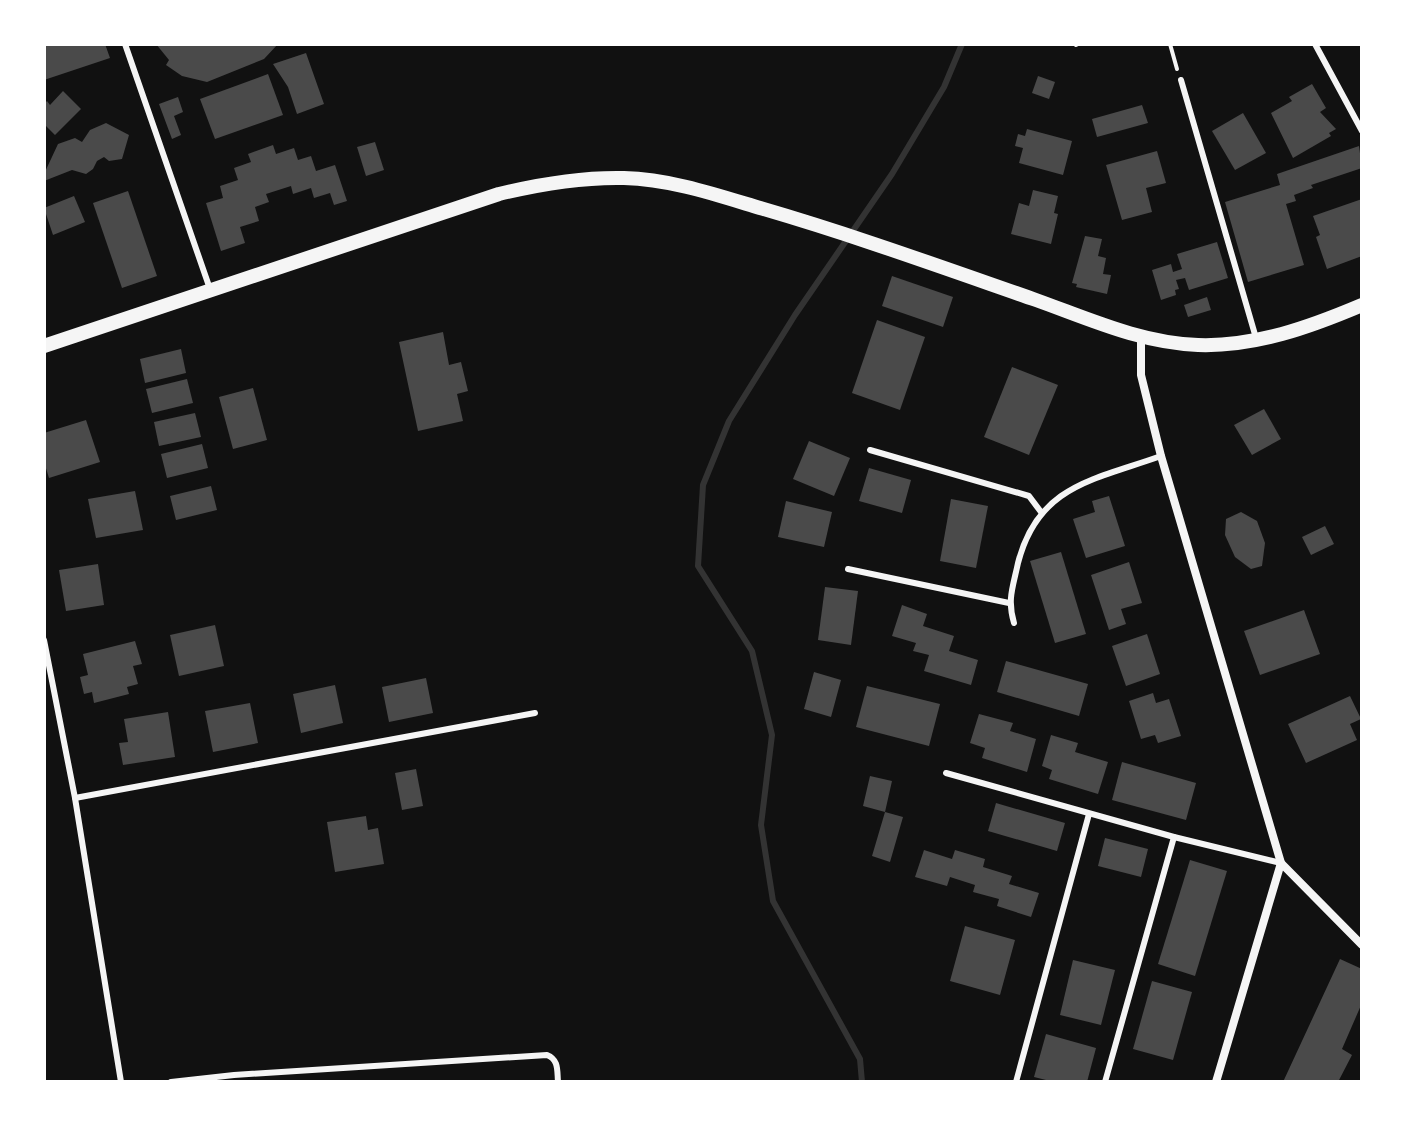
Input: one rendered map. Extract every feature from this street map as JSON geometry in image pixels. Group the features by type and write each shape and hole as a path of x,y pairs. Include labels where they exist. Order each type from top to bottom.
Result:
{"street":[{"path":"44,346 499,194 540,184 586,179 627,178 687,187 824,226 1141,338 1199,345 1256,341 1316,324 1362,305"},
{"path":"1141,338 1141,375 1161,456 1281,863 1362,945"},
{"path":"1216,1082 1281,863"}],"lane":[{"path":"125,44 210,289"},
{"path":"1315,44 1362,131"},
{"path":"1181,80 1256,341"},
{"path":"870,450 1029,496 1041,512"},
{"path":"1014,623 1009,603 1025,537 1041,512 1071,489 1161,456"},
{"path":"848,569 1009,603"},
{"path":"44,640 75,798 121,1082"},
{"path":"75,798 535,713"},
{"path":"946,773 1174,837 1281,863"},
{"path":"1016,1082 1089,814"},
{"path":"1105,1082 1174,837"},
{"path":"171,1082 234,1075 547,1055 557,1063 558,1082"}],"path":[{"path":"1170,44 1181,80"}],"building":[{"path":"44,44 105,44 110,58 44,80"},
{"path":"156,44 278,44 264,59 207,82 182,76 166,65 169,60"},
{"path":"306,53 324,104 297,114 288,87 273,64"},
{"path":"268,74 283,115 215,139 200,99"},
{"path":"1038,76 1055,82 1049,99 1032,93"},
{"path":"1312,84 1326,108 1320,112 1336,129 1329,133 1331,136 1293,158 1271,113 1292,101 1289,97"},
{"path":"63,91 81,109 55,135 46,126 44,128 44,104 47,101 50,105"},
{"path":"178,97 183,112 174,116 181,135 172,139 159,104"},
{"path":"1142,105 1148,123 1097,137 1092,119"},
{"path":"1243,113 1266,153 1235,170 1212,131"},
{"path":"106,123 129,135 122,159 109,161 104,157 86,174 72,170 44,181 44,174 58,144 75,138 82,142 90,130"},
{"path":"1027,129 1072,141 1063,175 1019,163 1023,148 1015,146 1018,134 1025,136"},
{"path":"375,142 384,170 366,176 357,147"},
{"path":"273,145 276,154 294,148 298,160 311,156 316,171 335,165 347,201 334,205 330,193 314,198 311,188 293,194 291,186 266,194 269,202 255,207 259,221 240,227 245,243 221,251 206,203 223,198 220,186 238,180 234,168 251,162 248,154"},
{"path":"1359,146 1362,168 1311,185 1313,188 1294,195 1296,201 1286,204 1304,265 1248,282 1225,202 1280,185 1277,174"},
{"path":"1157,151 1166,183 1146,188 1152,212 1122,220 1106,165"},
{"path":"1033,190 1058,196 1054,213 1058,214 1051,244 1011,234 1019,203 1029,206"},
{"path":"128,191 157,276 122,288 93,203"},
{"path":"74,196 85,222 53,235 44,208"},
{"path":"1362,199 1362,256 1327,269 1316,237 1320,235 1313,216"},
{"path":"1085,236 1102,239 1098,256 1106,258 1103,274 1111,275 1107,294 1076,287 1077,284 1072,283"},
{"path":"1217,242 1228,278 1189,290 1185,278 1176,280 1179,289 1175,290 1176,295 1161,300 1152,270 1171,264 1173,272 1182,269 1177,254"},
{"path":"892,276 953,297 943,327 882,306"},
{"path":"1207,297 1211,310 1188,317 1184,305"},
{"path":"877,320 925,337 900,410 852,393"},
{"path":"443,332 449,365 461,362 468,391 457,394 463,421 418,431 399,342"},
{"path":"181,349 186,373 145,383 140,359"},
{"path":"1012,367 1058,385 1029,455 984,437"},
{"path":"187,379 193,403 152,413 146,389"},
{"path":"253,388 267,440 233,449 219,397"},
{"path":"1264,409 1281,439 1252,455 1234,425"},
{"path":"195,413 201,437 159,446 154,422"},
{"path":"86,420 100,462 49,478 44,462 44,433"},
{"path":"809,441 850,458 834,496 793,479"},
{"path":"202,444 208,468 167,478 161,454"},
{"path":"869,468 911,480 902,513 859,501"},
{"path":"211,486 217,510 176,520 170,496"},
{"path":"135,491 143,530 96,538 88,499"},
{"path":"1109,496 1125,546 1086,558 1073,519 1095,512 1092,501"},
{"path":"951,499 988,506 976,568 940,561"},
{"path":"786,501 832,512 824,547 778,537"},
{"path":"1241,512 1257,521 1265,543 1262,566 1251,569 1235,557 1225,535 1226,519"},
{"path":"1325,526 1334,544 1311,555 1302,537"},
{"path":"1061,552 1086,634 1055,643 1030,561"},
{"path":"1129,562 1142,603 1121,609 1126,624 1109,630 1091,575"},
{"path":"98,564 104,605 66,611 59,570"},
{"path":"825,587 858,591 851,645 818,640"},
{"path":"902,605 927,614 923,626 954,636 949,651 978,660 971,685 924,671 929,655 913,651 916,643 892,636"},
{"path":"1304,610 1320,654 1260,675 1244,631"},
{"path":"215,625 224,666 179,676 170,635"},
{"path":"1147,634 1160,674 1126,686 1112,646"},
{"path":"135,641 142,664 133,666 138,684 127,687 129,694 94,703 92,692 84,694 80,677 88,675 83,654"},
{"path":"1006,661 1088,684 1079,716 997,692"},
{"path":"814,672 841,680 831,717 804,709"},
{"path":"426,678 433,713 389,722 382,687"},
{"path":"335,685 343,723 301,733 293,694"},
{"path":"867,686 940,704 929,746 856,727"},
{"path":"1153,693 1156,703 1169,699 1181,736 1158,743 1155,735 1141,739 1129,701"},
{"path":"1350,696 1361,719 1350,724 1357,740 1306,763 1288,724"},
{"path":"250,703 258,743 213,752 205,711"},
{"path":"168,712 175,757 123,765 119,743 128,742 124,719"},
{"path":"979,714 1013,723 1010,731 1036,739 1027,772 982,758 985,748 970,743"},
{"path":"1051,735 1078,743 1075,752 1108,762 1098,794 1049,779 1052,770 1042,766"},
{"path":"1122,762 1196,783 1186,820 1112,800"},
{"path":"416,769 423,806 402,810 395,773"},
{"path":"870,776 892,781 885,812 863,806"},
{"path":"996,803 1065,823 1057,851 988,831"},
{"path":"885,812 903,817 890,862 872,856"},
{"path":"366,816 368,830 378,828 384,864 335,872 327,822"},
{"path":"1105,838 1148,849 1141,877 1098,866"},
{"path":"924,850 952,859 955,850 985,859 983,867 1012,876 1009,884 1039,893 1031,917 997,906 999,899 973,892 975,885 950,877 947,886 915,877"},
{"path":"1190,860 1227,871 1195,976 1158,964"},
{"path":"965,926 1015,940 1000,995 950,981"},
{"path":"1340,959 1362,969 1362,1003 1342,1049 1352,1055 1338,1082 1283,1082"},
{"path":"1073,960 1115,970 1101,1025 1060,1015"},
{"path":"1152,981 1192,992 1173,1060 1133,1049"},
{"path":"1046,1034 1096,1048 1087,1082 1054,1082 1034,1077"}],"waterway":[{"path":"862,1082 860,1059 773,901 761,825 772,735 752,651 698,566 703,485 729,421 795,315 892,174 944,87 962,44"}]}
